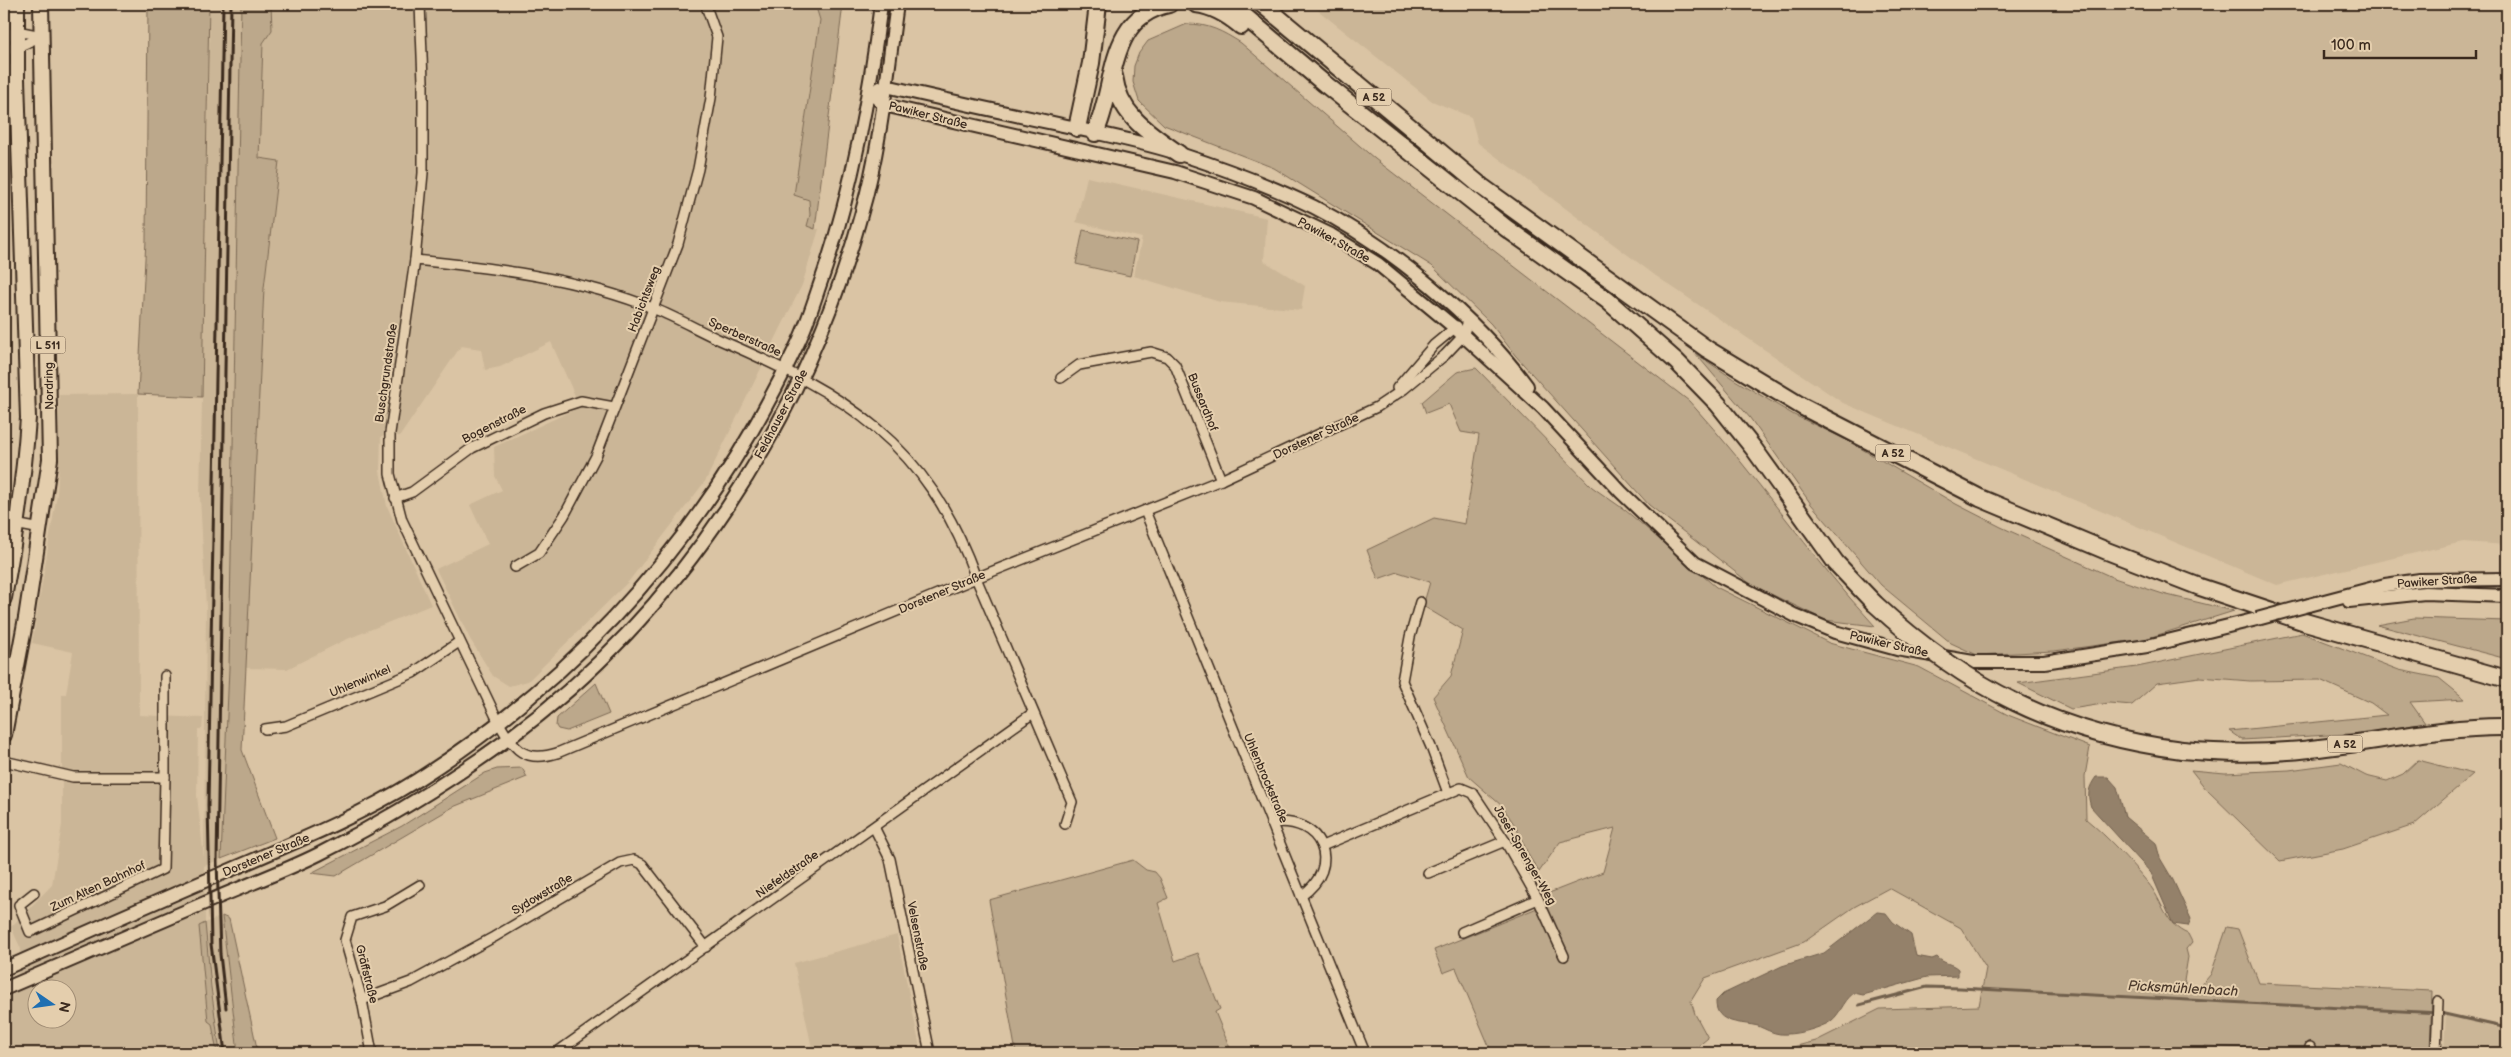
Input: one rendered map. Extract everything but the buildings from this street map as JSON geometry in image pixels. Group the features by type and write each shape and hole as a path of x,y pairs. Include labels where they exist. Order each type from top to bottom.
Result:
{"highway":[{"path":"1077,128 1092,63 1098,4"},
{"path":"1095,133 1104,115 1113,68 1124,34 1139,17 1169,4"},
{"path":"1196,4 1205,5 1229,16 1292,67 1325,84"},
{"name":"A 52","path":"1230,4 1325,84 1506,228 1607,300 1676,361 1718,404 1742,434 1836,563 1874,603 1925,648 1973,680 2015,703 2067,725 2110,738 2182,750 2254,753 2289,751 2457,730 2507,727"},
{"name":"A 52","path":"1265,5 1481,186 1706,349 1803,406 1980,498 2107,551 2200,587 2305,622 2507,679"},
{"path":"1113,68 1119,97 1127,113 1143,129 1179,154"}],"main road":[{"name":"Nordring","path":"4,598 11,523 25,466 28,418 17,79 17,4"},
{"name":"Nordring","path":"4,735 40,529 50,459 41,4"},
{"name":"Feldhauser Straße","path":"499,724 607,626 654,575 711,498 742,448 785,368 799,341 835,238 869,90 881,4"},
{"name":"Feldhauser Straße","path":"508,739 575,683 670,586 727,509 789,405 832,303 861,215 881,129 897,4"},
{"name":"Pawiker Straße","path":"869,90 886,86 1077,128 1179,154 1258,183 1315,208 1403,265 1435,290 1468,321 1516,372 1543,408"},
{"name":"Pawiker Straße","path":"869,90 884,105 1082,149 1175,172 1254,198 1331,235 1378,264 1543,408 1621,492 1695,563 1794,615 1835,632 1897,649 1973,662 2044,662 2147,646 2385,585 2420,580 2507,579"},
{"path":"1077,128 1082,149"},
{"path":"1082,149 1095,133"},
{"name":"Pawiker Straße","path":"2309,605 2426,594 2507,596"},
{"name":"Dorstener Straße","path":"4,969 333,826 416,780 499,724"},
{"name":"Dorstener Straße","path":"4,989 317,855 427,794 508,739"}],"street":[{"name":"Buschgrundstraße","path":"420,4 424,81 423,173 415,260 388,454 394,498 402,520 499,724"},
{"name":"Habichtsweg","path":"515,568 539,553 564,516 596,456 654,309 681,234 698,169 705,132 717,37 707,9"},
{"path":"4,36 17,31 42,36"},
{"path":"4,50 18,47 42,36"},
{"path":"4,66 17,79"},
{"name":"Sperberstraße","path":"415,260 517,272 584,287 654,309 785,368 867,419 904,455 949,516 962,541 976,578"},
{"name":"Dorstener Straße","path":"499,724 508,739 525,755 541,758 976,578 1221,480 1377,407 1425,372 1468,321"},
{"name":"Dorstener Straße","path":"1377,407 1410,375 1434,345 1458,332"},
{"name":"Bussardhof","path":"1061,378 1079,365 1113,358 1151,352 1167,357 1175,366 1221,480"},
{"name":"Bogenstraße","path":"394,498 412,492 438,470 472,448 544,414 581,401 614,407"},
{"name":"Uhlenbrockstraße","path":"1145,511 1365,1053"},
{"path":"11,523 40,529"},
{"path":"976,578 1072,802 1065,824"},
{"path":"1420,602 1410,637 1402,681 1431,747 1448,793"},
{"name":"Uhlenwinkel","path":"265,729 286,726 413,673 459,642"},
{"name":"Zum Alten Bahnhof","path":"34,893 19,905 30,932 163,869 165,676"},
{"name":"Niefeldstraße","path":"556,1053 1033,713"},
{"path":"4,761 73,777 165,777"},
{"name":"Josef-Sprenger-Weg","path":"1322,846 1461,788 1473,793 1505,841 1538,899 1564,956"},
{"path":"1272,823 1286,821 1301,824 1314,833 1322,846 1324,857 1323,869 1315,885 1301,896"},
{"name":"Velsenstraße","path":"874,827 890,859 930,1053"},
{"path":"1428,873 1505,841"},
{"name":"Sydowstraße","path":"362,1000 411,982 494,937 620,863 634,860 642,864 706,947"},
{"name":"Gräffstraße","path":"372,1053 362,1000 345,940 352,917 385,906 420,885"},
{"path":"1462,932 1538,899"},
{"path":"2436,1053 2438,1001"}],"shaded area":[{"path":"148,4 209,4 202,397 138,394 146,240"},
{"path":"210,4 241,4 229,668 221,859 204,866 205,923 222,916 238,1053 220,1053 205,924 199,926 208,1021 212,1024 217,1053 4,1053 4,999 16,993 21,949 11,927 52,885 62,825 62,694 66,694 73,652 32,643 57,494 59,395 138,394 139,715 203,718 202,729 198,729 197,796 204,859 206,607 200,497"},
{"path":"241,4 271,4 272,30 263,43 259,158 279,161 264,288 242,750 275,838 221,859 229,668"},
{"path":"271,4 815,4 820,19 794,195 809,200 810,215 815,229 819,229 802,285 706,480 629,581 528,681 509,686 493,676 470,639 436,569 488,544 470,505 502,490 495,476 494,447 580,407 551,342 500,367 485,370 481,349 461,346 400,436 381,436 380,471 387,506 431,605 345,640 287,669 244,668 264,288 279,162 259,158 263,43 272,30"},
{"path":"815,4 843,4 815,229 807,226 810,215 809,200 794,195 820,20"},
{"path":"1310,4 2507,4 2507,545 2463,542 2277,585 1843,403 1656,276 1478,143 1471,117 1432,101"},
{"path":"1187,24 1202,25 1215,29 1241,43 1375,159 1689,401 1737,457 1827,571 1875,626 1825,620 1752,585 1649,505 1515,355 1491,324 1432,266 1274,168 1164,125 1139,101 1133,82 1134,66 1139,53 1148,41"},
{"path":"1087,177 1267,218 1264,261 1305,286 1301,310 1220,302 1134,276 1142,238 1076,222"},
{"path":"1083,230 1137,242 1130,276 1076,264"},
{"path":"1695,353 1735,380 1794,415 1843,438 1956,504 2001,527 2114,578 2163,594 2234,611 2145,639 2054,651 1977,655 1951,643 1881,585 1811,504 1750,418"},
{"path":"1476,368 1592,487 1625,510 1716,587 1829,643 1919,667 2008,715 2090,747 2085,776 2086,819 2134,866 2153,890 2169,919 2180,930 2188,934 2192,942 2186,949 2188,957 2184,981 2190,988 2200,987 2211,974 2227,927 2238,929 2259,983 2432,991 2430,1053 2359,1053 2204,1046 2203,1053 1770,1053 1816,1041 1880,1009 1979,1006 1986,968 1961,928 1889,888 1854,907 1804,942 1705,978 1691,1001 1695,1014 1708,1038 1690,1053 1492,1053 1456,968 1443,973 1434,950 1547,904 1544,895 1603,872 1615,828 1560,842 1539,872 1529,856 1516,827 1502,806 1469,777 1433,697 1451,676 1463,630 1423,606 1430,582 1398,572 1378,579 1367,550 1434,518 1465,524 1479,435 1461,432 1449,404 1426,413 1422,402 1457,372"},
{"path":"2414,618 2507,621 2507,659 2377,625"},
{"path":"2302,633 2399,670 2439,678 2465,699 2410,702 2425,723 2364,733 2242,740 2229,731 2387,715 2371,703 2320,680 2250,681 2200,677 2157,683 2132,705 2109,703 2071,709 2018,683 2137,667"},
{"path":"596,683 609,714 567,731 558,729 556,726 557,718"},
{"path":"2418,760 2473,774 2414,825 2343,849 2280,861 2206,789 2191,770 2225,773 2289,770 2341,763 2366,776 2387,781 2403,774"},
{"path":"522,768 527,777 453,807 336,876 311,873 402,826 485,773 497,769"},
{"path":"2096,777 2108,777 2117,787 2125,817 2156,843 2160,858 2173,880 2191,919 2188,926 2173,924 2151,873 2091,807 2089,792"},
{"path":"1133,860 1146,870 1155,872 1160,878 1168,898 1158,903 1175,961 1198,953 1220,1009 1215,1012 1232,1053 1016,1053 989,900"},
{"path":"1877,912 1886,913 1893,922 1911,935 1916,956 1932,959 1937,957 1958,969 1958,976 1927,977 1863,995 1854,993 1831,1021 1798,1033 1777,1033 1758,1026 1731,1021 1720,1014 1716,1001 1723,994 1782,966 1824,953"},
{"path":"222,916 229,919 258,1053 238,1053"},
{"path":"205,923 220,1053 217,1053 212,1024 208,1021 199,926"},
{"path":"897,935 921,1053 813,1053 794,963"},
{"path":"2446,1013 2507,1031 2507,1053 2444,1053"}],"waterway":[{"name":"Picksmühlenbach","path":"1859,1005 1927,987 1960,988 2440,1013 2507,1028"}],"railway":[{"path":"223,4 208,805 211,944 225,1053"},
{"path":"226,1008 220,954 217,861 231,4"}]}
